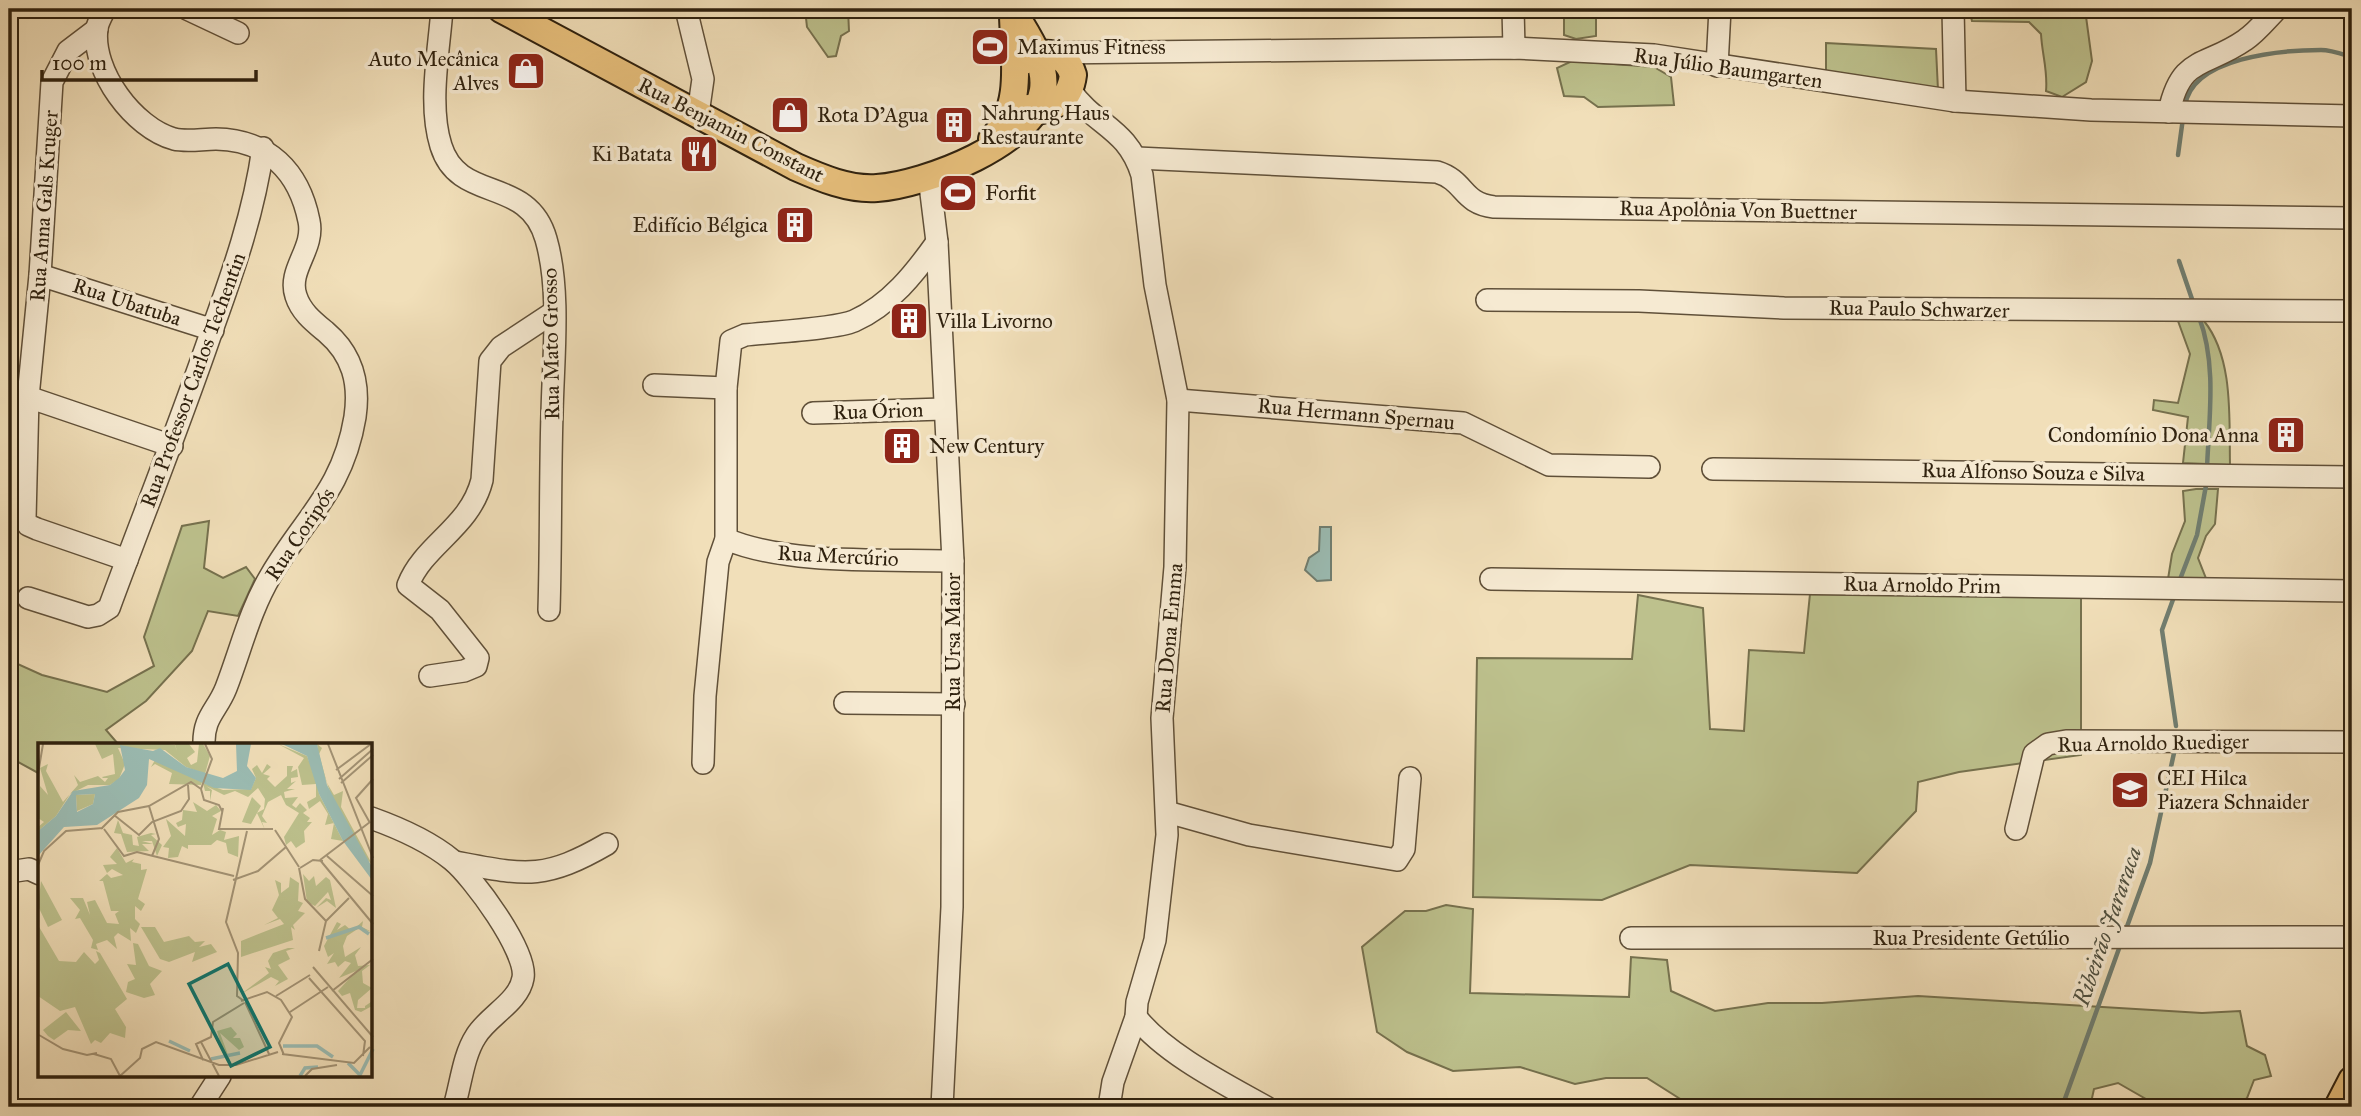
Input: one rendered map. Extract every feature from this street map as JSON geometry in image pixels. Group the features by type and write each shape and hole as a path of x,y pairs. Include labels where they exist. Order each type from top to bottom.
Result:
{"main road":[{"name":"Rua Benjamin Constant","path":"501,9 796,167 833,182 875,188 929,177 1002,143 1024,104 1057,106 1071,82"},
{"path":"1013,10 1014,69 1024,104 1043,90 1044,54"},
{"path":"1013,10 1044,54 1065,61 1071,82"},
{"path":"1014,69 1044,54"},
{"path":"2338,1107 2352,1080"}],"street":[{"path":"187,9 237,33"},
{"name":"Rua Mato Grosso","path":"442,9 436,115 441,148 448,162 470,180 516,199 536,213 547,242 554,312 549,610"},
{"path":"687,9 703,79 698,114"},
{"path":"1513,9 1514,48"},
{"path":"1717,66 1720,9"},
{"path":"1953,9 1955,101"},
{"path":"2178,112 2176,86 2185,71 2247,39 2277,9"},
{"path":"101,19 103,63 120,100 154,131 176,139 218,139 263,148"},
{"name":"Rua Anna Gals Kruger","path":"101,19 68,51 52,82 40,275 28,397 24,519 28,525 127,560"},
{"name":"Rua Júlio Baumgarten","path":"1044,54 1514,48 1654,55 1955,101 2178,112 2352,116"},
{"path":"1071,82 1084,63 1101,53"},
{"name":"Rua Dona Emma","path":"1071,82 1097,120"},
{"name":"Rua Dona Emma","path":"1024,104 1097,120 1120,134 1137,158 1142,175 1155,285 1178,400 1175,567 1162,718 1167,812 1155,940 1136,1017 1113,1082 1109,1107"},
{"name":"Rua Professor Carlos Techentin","path":"28,598 88,617 98,615 109,608 172,446 240,250 257,190 263,148"},
{"name":"Rua Coripós","path":"204,743 208,715 222,698 258,598 272,572 333,485 355,418 354,370 332,338 304,312 292,284 310,241 306,205 284,163 263,148"},
{"name":"Rua Apolônia Von Buettner","path":"1137,158 1437,172 1450,176 1474,204 1494,207 2352,218"},
{"name":"Rua Ursa Maior","path":"929,177 937,242 943,409 953,561 952,908 942,1107"},
{"path":"703,763 705,696 718,562 726,539 726,388 731,341 745,335 852,322 876,308 903,285 937,242"},
{"name":"Rua Ubatuba","path":"40,275 212,330"},
{"name":"Rua Paulo Schwarzer","path":"1487,300 1639,301 1723,307 2352,311"},
{"path":"430,676 464,671 476,666 478,657 440,610 408,585 412,573 460,524 477,499 482,480 490,361 501,347 554,312"},
{"path":"654,385 726,388"},
{"path":"28,397 172,446"},
{"name":"Rua Hermann Spernau","path":"1178,400 1463,423 1549,465 1649,467"},
{"name":"Rua Órion","path":"813,413 943,409"},
{"name":"Rua Alfonso Souza e Silva","path":"1713,469 2220,473 2352,477"},
{"name":"Rua Mercúrio","path":"726,539 753,551 847,558 953,561"},
{"name":"Rua Arnoldo Prim","path":"1491,579 2352,592"},
{"path":"845,703 954,704"},
{"name":"Rua Arnoldo Ruediger","path":"2017,829 2034,754 2048,744 2066,741 2352,742"},
{"path":"1167,812 1249,835 1397,860 1404,849 1410,778"},
{"path":"373,819 420,840 455,862 509,872 538,873 561,868 607,844"},
{"path":"454,1107 469,1048 477,1033 517,990 523,978 523,967 511,941 455,862"},
{"path":"9,872 29,869 38,873"},
{"name":"Rua Presidente Getúlio","path":"1631,938 2352,937"},
{"path":"1136,1017 1149,1033 1225,1085 1266,1107"},
{"path":"200,1107 219,1078"}],"green space":[{"path":"805,9 848,9 849,31 841,36 836,56 828,57 807,27"},
{"path":"1564,9 1596,9 1596,36 1576,39 1564,35"},
{"path":"1969,9 2085,9 2092,61 2086,82 2062,97 2046,91 2041,34 2029,22 1972,21"},
{"path":"1826,43 1936,49 1938,90 1826,73"},
{"path":"1572,61 1654,67 1671,77 1674,105 1598,107 1584,97 1564,96 1557,68"},
{"path":"2178,321 2204,321 2221,353 2228,390 2230,465 2183,463 2188,417 2153,410 2154,400 2178,403 2190,354"},
{"path":"2218,489 2215,524 2206,536 2198,558 2207,581 2168,579 2172,554 2185,521 2183,491"},
{"path":"209,521 204,568 223,578 246,567 255,579 238,616 208,611 192,651 146,701 106,730 117,743 38,743 38,773 9,757 9,660 42,675 107,692 154,666 144,637 182,526"},
{"path":"1810,594 2081,597 2081,755 1959,772 1918,782 1916,811 1857,873 1690,865 1602,900 1473,897 1477,658 1632,659 1638,595 1703,608 1710,729 1744,731 1749,650 1804,653"},
{"path":"1446,905 1473,909 1470,993 1629,997 1631,957 1667,960 1671,991 1715,1011 1768,1003 1822,1003 1918,996 2202,1013 2240,1011 2247,1046 2265,1055 2271,1076 2254,1080 2247,1098 2235,1107 2160,1107 2118,1083 2094,1089 2090,1107 1693,1107 1647,1078 1606,1078 1575,1084 1520,1067 1453,1071 1407,1052 1377,1032 1362,947 1405,911 1426,911"}],"water":[{"path":"1320,527 1331,527 1331,580 1317,581 1305,570 1309,558 1319,551"}],"waterway":[{"name":"Ribeirão Jararaca","path":"2185,106 2191,90 2204,77 2241,60 2284,52 2321,50 2352,57"},
{"name":"Ribeirão Jararaca","path":"2178,155 2183,118"},
{"name":"Ribeirão Jararaca","path":"2179,261 2193,302"},
{"name":"Ribeirão Jararaca","path":"2199,317 2205,335 2210,372 2207,468"},
{"name":"Ribeirão Jararaca","path":"2179,582 2197,535 2207,480"},
{"name":"Ribeirão Jararaca","path":"2175,594 2162,630 2176,726"},
{"name":"Ribeirão Jararaca","path":"2125,932 2150,863 2174,753"},
{"name":"Ribeirão Jararaca","path":"2062,1107 2121,943"}],"place":[{"name":"Maximus Fitness","path":"990,47"},
{"name":"Auto Mecânica Alves","path":"526,71"},
{"name":"Rota D'Agua","path":"790,115"},
{"name":"Nahrung Haus Restaurante","path":"954,125"},
{"name":"Ki Batata","path":"699,154"},
{"name":"Forfit","path":"958,193"},
{"name":"Edifício Bélgica","path":"795,225"},
{"name":"Villa Livorno","path":"909,321"},
{"name":"Condomínio Dona Anna","path":"2286,435"},
{"name":"New Century","path":"902,446"},
{"name":"CEI Hilca Piazera Schnaider","path":"2130,790"}]}
